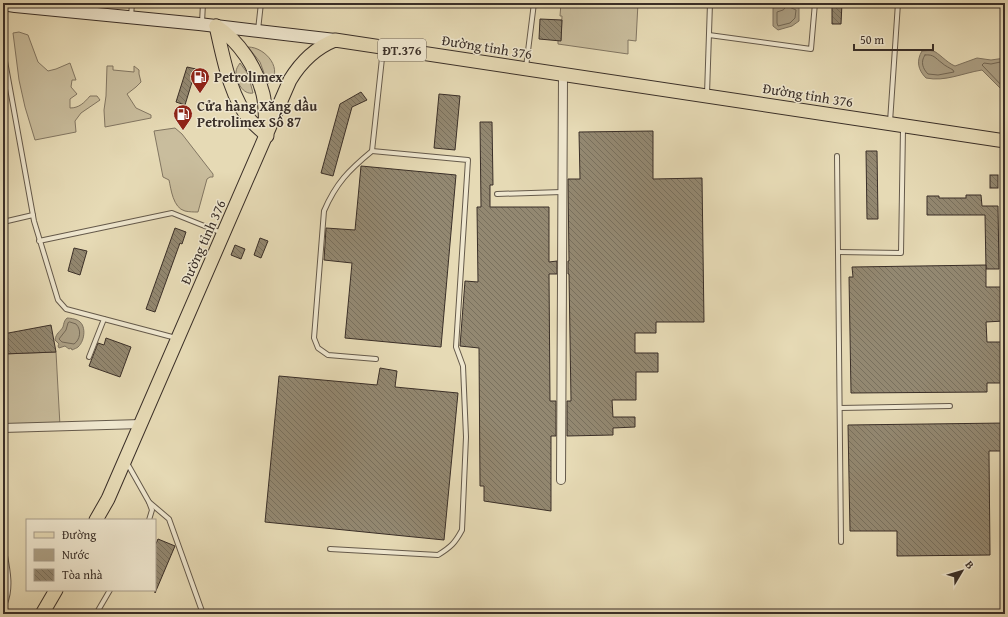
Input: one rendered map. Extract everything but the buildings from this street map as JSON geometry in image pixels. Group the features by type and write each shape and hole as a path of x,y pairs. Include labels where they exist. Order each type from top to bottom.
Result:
{"main road":[{"path":"3,4 335,40"},
{"path":"216,26 227,33 236,42 244,52 254,70 263,95 267,136"},
{"path":"216,26 232,86 240,105 251,121 267,136"},
{"name":"Đường tỉnh 376","path":"97,519 108,499 267,136 290,80 302,63 322,46 335,40 1005,141"},
{"path":"42,614 55,591"}],"street":[{"path":"561,480 563,75"},
{"path":"3,428 141,424"},
{"path":"3,556 6,574 6,592 3,603"}],"lane":[{"path":"131,17 132,3"},
{"path":"201,25 203,3"},
{"path":"258,31 261,3"},
{"path":"526,69 534,3"},
{"path":"707,96 710,3"},
{"path":"709,35 810,50 815,3"},
{"path":"838,252 900,253 896,125 898,3"},
{"path":"376,359 328,355 318,348 314,338 324,211 330,197 343,177 372,151 383,48"},
{"path":"3,50 33,215 39,241 58,300 66,309 178,339"},
{"path":"330,550 438,555 449,548 456,541 462,530 466,437 463,366 456,347 468,160 372,151"},
{"path":"837,156 841,542"},
{"path":"497,194 563,192"},
{"path":"39,241 172,213 224,234"},
{"path":"3,222 33,215"},
{"path":"89,357 104,319"},
{"path":"840,408 950,406"},
{"path":"125,459 150,502 152,510 149,519"},
{"path":"150,502 169,519 203,614"},
{"path":"96,614 109,591"}],"shaded area":[{"path":"561,3 638,3 636,41 628,40 628,54 558,44 558,40 561,40"},
{"path":"19,32 28,35 38,62 48,71 70,63 76,80 72,80 71,87 77,94 70,99 70,108 81,105 90,96 97,96 100,100 81,113 75,121 76,132 35,140 19,80 13,33"},
{"path":"248,47 261,51 267,55 271,61 275,73 273,79 268,84 260,62"},
{"path":"240,63 248,74 253,93 243,90 237,80 236,72"},
{"path":"107,66 113,66 113,70 134,72 134,66 139,70 141,82 127,94 136,108 151,115 151,118 105,127 104,110"},
{"path":"175,128 182,134 213,174 213,177 207,179 198,212 185,211 178,206 173,198 169,180 163,177 154,131"},
{"path":"56,352 60,426 3,429 3,354"}],"water":[{"path":"783,4 799,6 799,21 792,26 778,30 773,26 773,8"},
{"path":"922,51 935,52 955,66 977,58 991,60 1005,58 1005,93 982,70 940,79 926,78 921,72 919,65 919,58"},
{"path":"67,318 75,319 80,322 84,329 82,341 78,347 72,350 71,348 69,349 65,346 59,348 59,344 55,340"}],"place":[{"name":"Petrolimex","path":"200,94"},
{"name":"Cửa hàng Xăng dầu Petrolimex Số 87","path":"183,131"}]}
